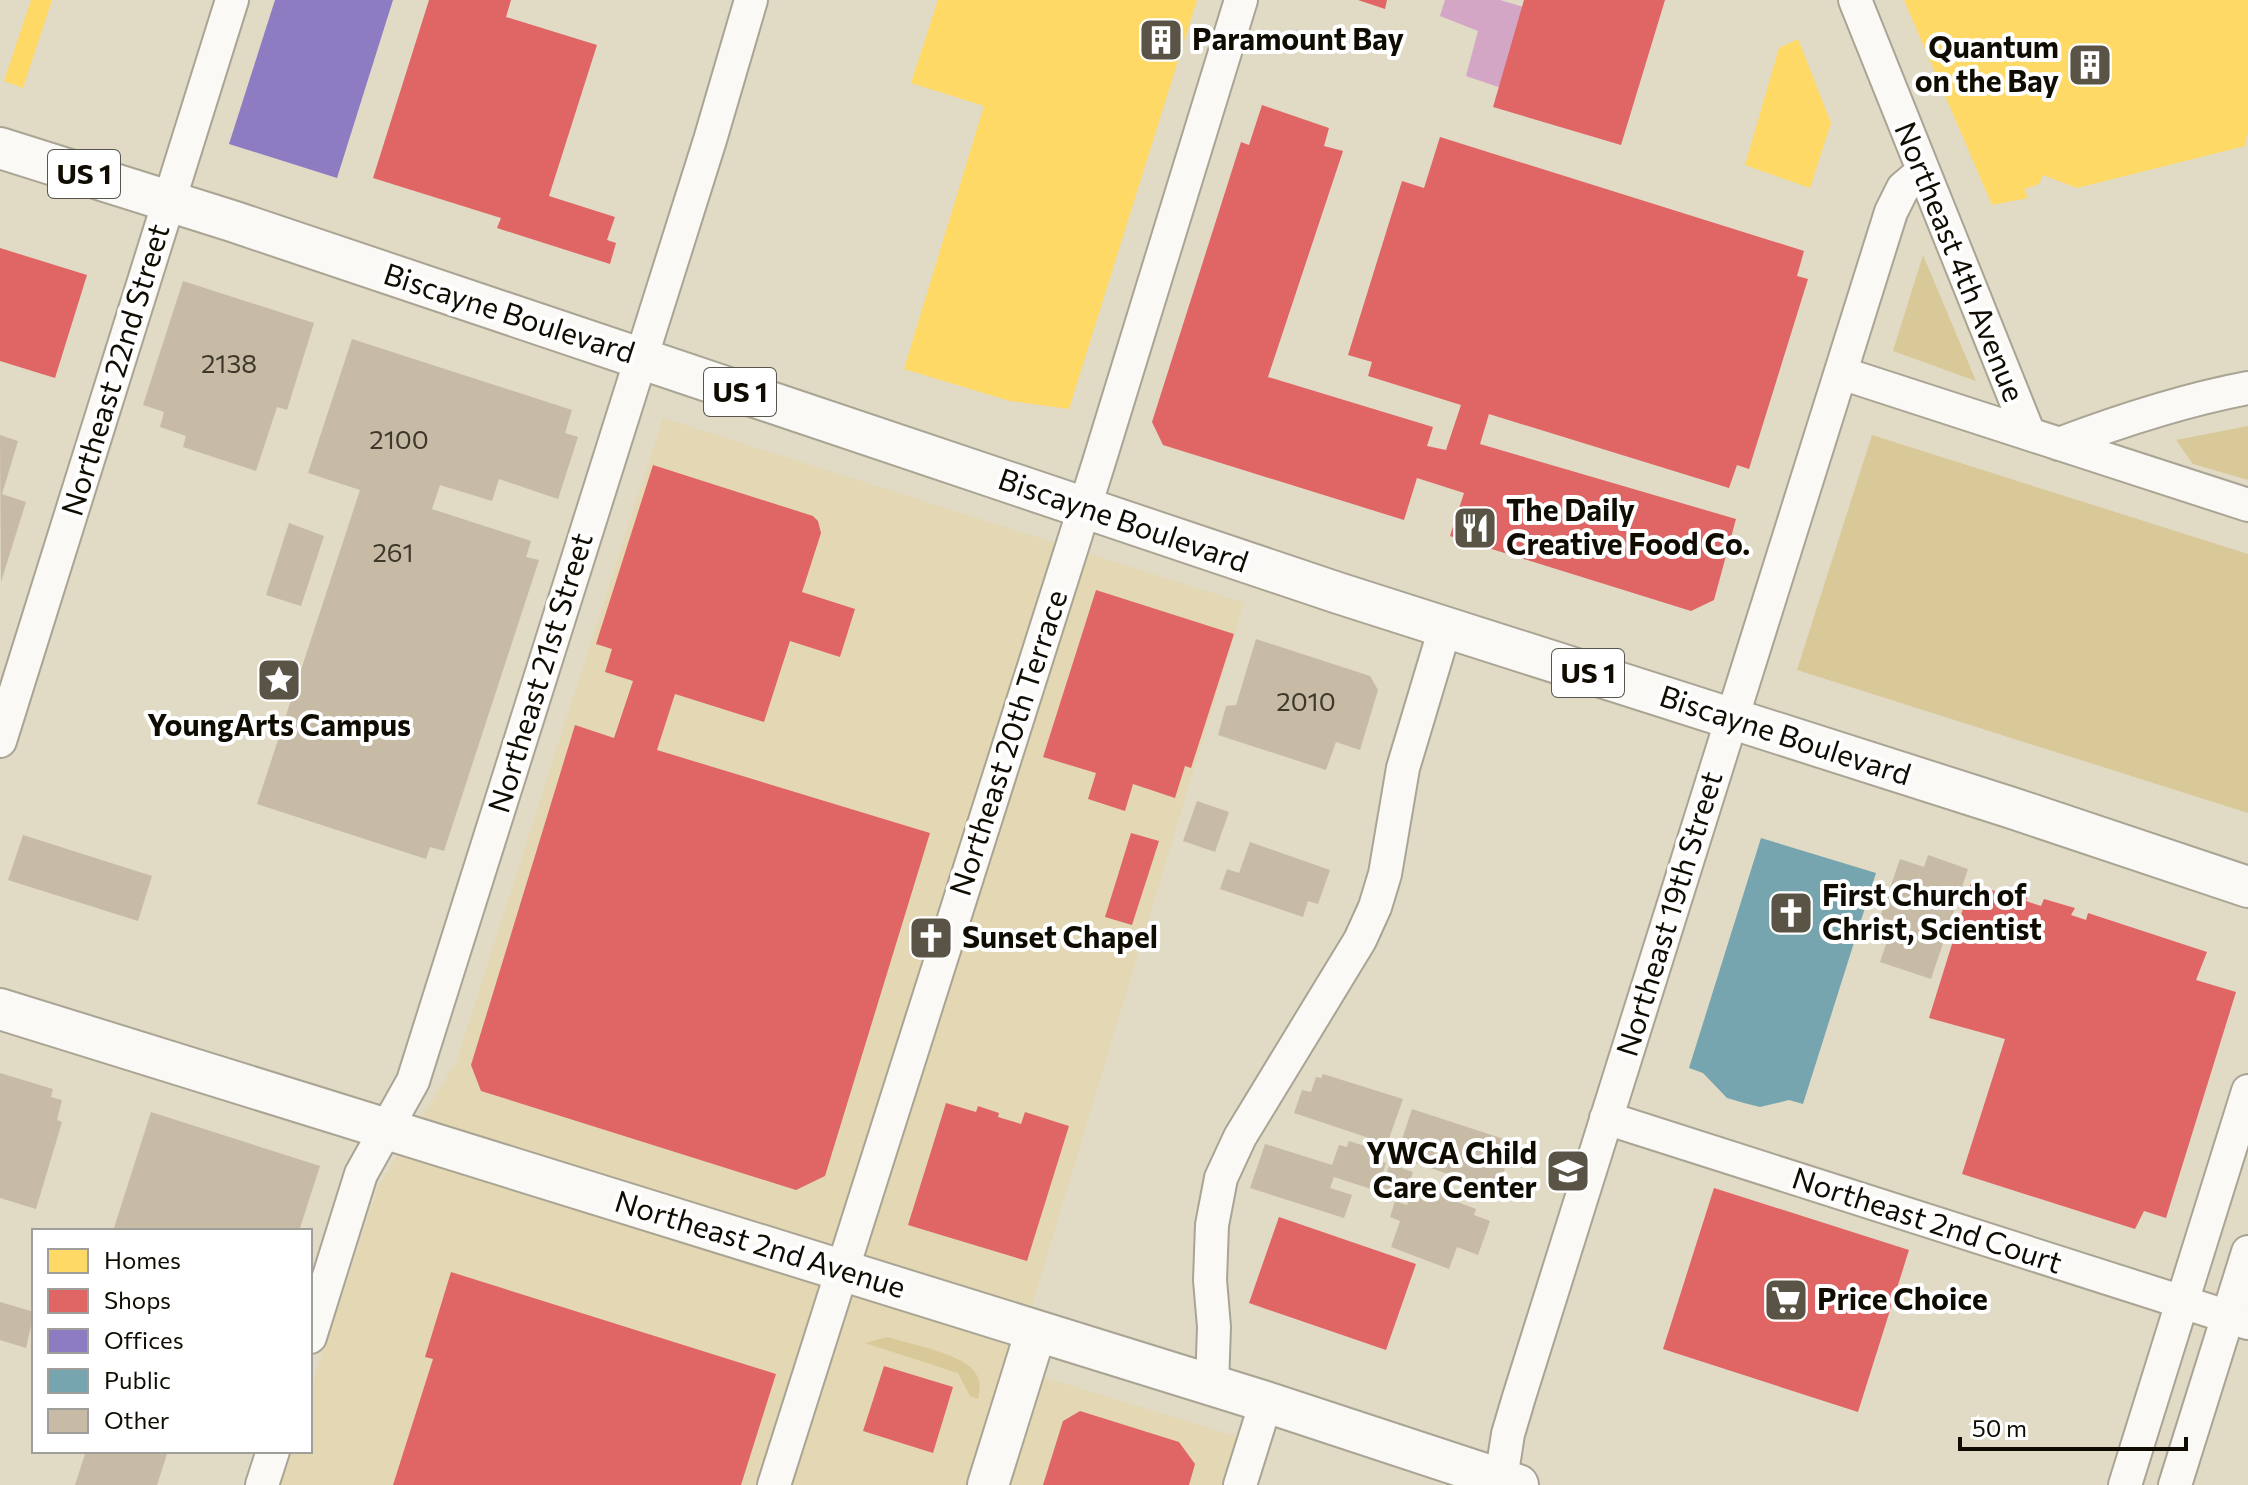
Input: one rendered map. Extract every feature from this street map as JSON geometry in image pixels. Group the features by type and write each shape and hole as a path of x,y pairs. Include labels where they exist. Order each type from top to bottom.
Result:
{"main road":[{"name":"Biscayne Boulevard","path":"0,148 168,201 1445,628 2012,808 2248,887"},
{"name":"Northeast 2nd Avenue","path":"0,1009 1266,1402 1507,1483"},
{"path":"988,1485 1036,1331"}],"street":[{"name":"Northeast 22nd Street","path":"0,741 232,0"},
{"name":"Northeast 21st Street","path":"312,1331 361,1174 413,1081 751,0"},
{"name":"Northeast 20th Terrace","path":"774,1485 1085,507 1241,0"},
{"name":"Northeast 4th Avenue","path":"1855,0 2029,434"},
{"name":"Northeast 19th Street","path":"1507,1483 1508,1434 1519,1397 1891,212 1903,188 1922,172"},
{"name":"Northeast 4th Avenue","path":"1841,373 2248,505"},
{"path":"2059,444 2214,394 2248,388"},
{"path":"1212,1386 1212,1225 1221,1178 1240,1137 1360,940 1375,907 1388,861 1403,768 1445,628"},
{"path":"2125,1485 2248,1091"},
{"name":"Northeast 2nd Court","path":"1606,1118 2238,1320"},
{"path":"2175,1485 2238,1320 2248,1252"},
{"path":"1240,1485 1266,1402"},
{"path":"262,1485 272,1453"}],"shaded area":[{"path":"1445,0 1500,0 1537,11 1513,92 1466,76 1478,31 1440,16"},
{"path":"1923,255 1976,381 1893,351"},
{"path":"663,418 1244,603 1013,1368 1239,1437 1222,1485 279,1485 289,1453 312,1453 312,1385 379,1185 456,1063"},
{"path":"2248,426 2248,480 2193,464 2176,440"},
{"path":"1872,435 2248,554 2248,813 1797,670"},
{"path":"887,1337 949,1355 970,1367 979,1380 978,1399 970,1396 958,1373 865,1343"}],"building: Homes":[{"path":"31,0 52,0 23,88 4,81"},
{"path":"938,0 1197,0 1069,409 1010,401 904,369 984,106 911,83"},
{"name":"Quantum on the Bay","path":"1904,0 2248,0 2248,131 2245,146 2077,188 2043,175 2039,184 2024,189 2028,198 1992,205"},
{"path":"1798,39 1831,123 1810,188 1745,165 1779,48"}],"building: Shops":[{"path":"429,0 511,0 506,17 597,45 549,196 615,217 607,240 616,243 610,264 497,228 501,218 373,178"},
{"path":"1358,0 1387,0 1385,9"},
{"path":"1524,0 1665,0 1621,145 1493,107"},
{"path":"1262,105 1329,128 1324,146 1343,151 1268,377 1433,427 1427,446 1446,450 1461,405 1368,376 1372,362 1348,355 1402,181 1424,188 1440,137 1804,251 1797,276 1808,279 1749,469 1737,465 1729,488 1489,414 1480,444 1736,519 1714,600 1691,611 1450,536 1464,493 1417,478 1404,520 1163,445 1152,422 1241,142 1249,145"},
{"path":"0,248 87,275 55,378 0,361"},
{"path":"653,465 813,516 821,533 802,592 855,609 840,657 790,641 764,722 675,694 657,750 930,833 825,1176 796,1190 481,1091 471,1065 575,725 614,738 633,681 605,672 612,649 596,644"},
{"path":"1096,590 1234,634 1191,768 1185,766 1175,798 1133,784 1125,811 1088,799 1096,773 1043,757"},
{"path":"1131,833 1159,841 1132,925 1105,917"},
{"path":"1971,883 1998,892 2001,887 2028,894 2026,901 2041,906 2044,899 2075,908 2071,915 2086,920 2088,913 2207,952 2196,980 2236,992 2166,1218 2144,1211 2135,1229 1962,1174 2005,1039 1929,1018"},
{"path":"946,1103 976,1112 978,1106 999,1113 998,1117 1021,1124 1025,1112 1069,1126 1027,1261 908,1225"},
{"name":"Price Choice","path":"1714,1188 1909,1250 1858,1412 1663,1349"},
{"path":"1279,1217 1416,1264 1386,1350 1249,1303"},
{"path":"451,1272 776,1374 741,1485 393,1485 433,1359 425,1357"},
{"path":"884,1366 953,1387 933,1453 863,1431"},
{"path":"1080,1411 1179,1442 1195,1464 1189,1485 1043,1485 1063,1421"}],"building: Offices":[{"path":"275,0 393,0 337,178 229,144"}],"building: Public":[{"path":"1761,838 1876,873 1803,1104 1789,1100 1760,1107 1727,1098 1703,1073 1689,1068"}],"building: Other":[{"path":"183,281 314,323 287,410 277,407 256,471 183,447 186,436 160,427 164,412 143,405"},
{"path":"352,339 572,410 565,433 578,437 558,499 499,479 492,501 440,485 432,509 531,541 526,557 539,560 444,851 430,847 426,859 257,804 360,490 308,473"},
{"path":"0,435 18,441 2,494 26,502 1,582"},
{"path":"289,523 324,536 301,606 266,595"},
{"path":"1256,639 1370,676 1378,690 1360,750 1336,742 1326,770 1218,735 1226,706 1236,705"},
{"path":"1197,801 1229,812 1215,852 1183,841"},
{"path":"23,835 152,876 138,921 8,880"},
{"path":"1250,842 1330,870 1318,904 1308,901 1303,917 1220,889 1227,869 1239,873"},
{"path":"1928,855 1968,869 1931,979 1880,962 1894,921 1880,917 1900,859 1924,867"},
{"path":"0,1073 53,1089 51,1097 62,1100 57,1120 62,1122 36,1209 0,1198"},
{"path":"1323,1074 1403,1099 1387,1144 1294,1113 1302,1090 1311,1092 1316,1077 1321,1078"},
{"path":"1412,1109 1513,1142 1498,1190 1396,1157"},
{"path":"151,1112 320,1166 300,1229 114,1229"},
{"path":"1349,1141 1371,1148 1369,1157 1386,1163 1377,1191 1334,1177 1330,1188 1352,1195 1344,1218 1250,1188 1265,1144 1332,1165 1339,1145 1347,1147"},
{"path":"1390,1164 1413,1172 1405,1196 1381,1187"},
{"path":"1421,1183 1457,1196 1455,1201 1476,1209 1474,1215 1490,1221 1478,1255 1457,1247 1449,1269 1391,1247 1400,1221 1390,1217 1395,1201 1407,1205 1409,1199 1414,1201"},
{"path":"0,1302 32,1311 26,1348 0,1340"},
{"path":"85,1453 167,1453 157,1485 75,1485"}],"place":[{"name":"Paramount Bay","path":"1161,40"},
{"name":"Quantum on the Bay","path":"2090,65"},
{"name":"The Daily Creative Food Co.","path":"1475,528"},
{"name":"YoungArts Campus","path":"279,680"},
{"name":"First Church of Christ, Scientist","path":"1791,913"},
{"name":"Sunset Chapel","path":"931,938"},
{"name":"YWCA Child Care Center","path":"1568,1171"},
{"name":"Price Choice","path":"1786,1300"}]}
